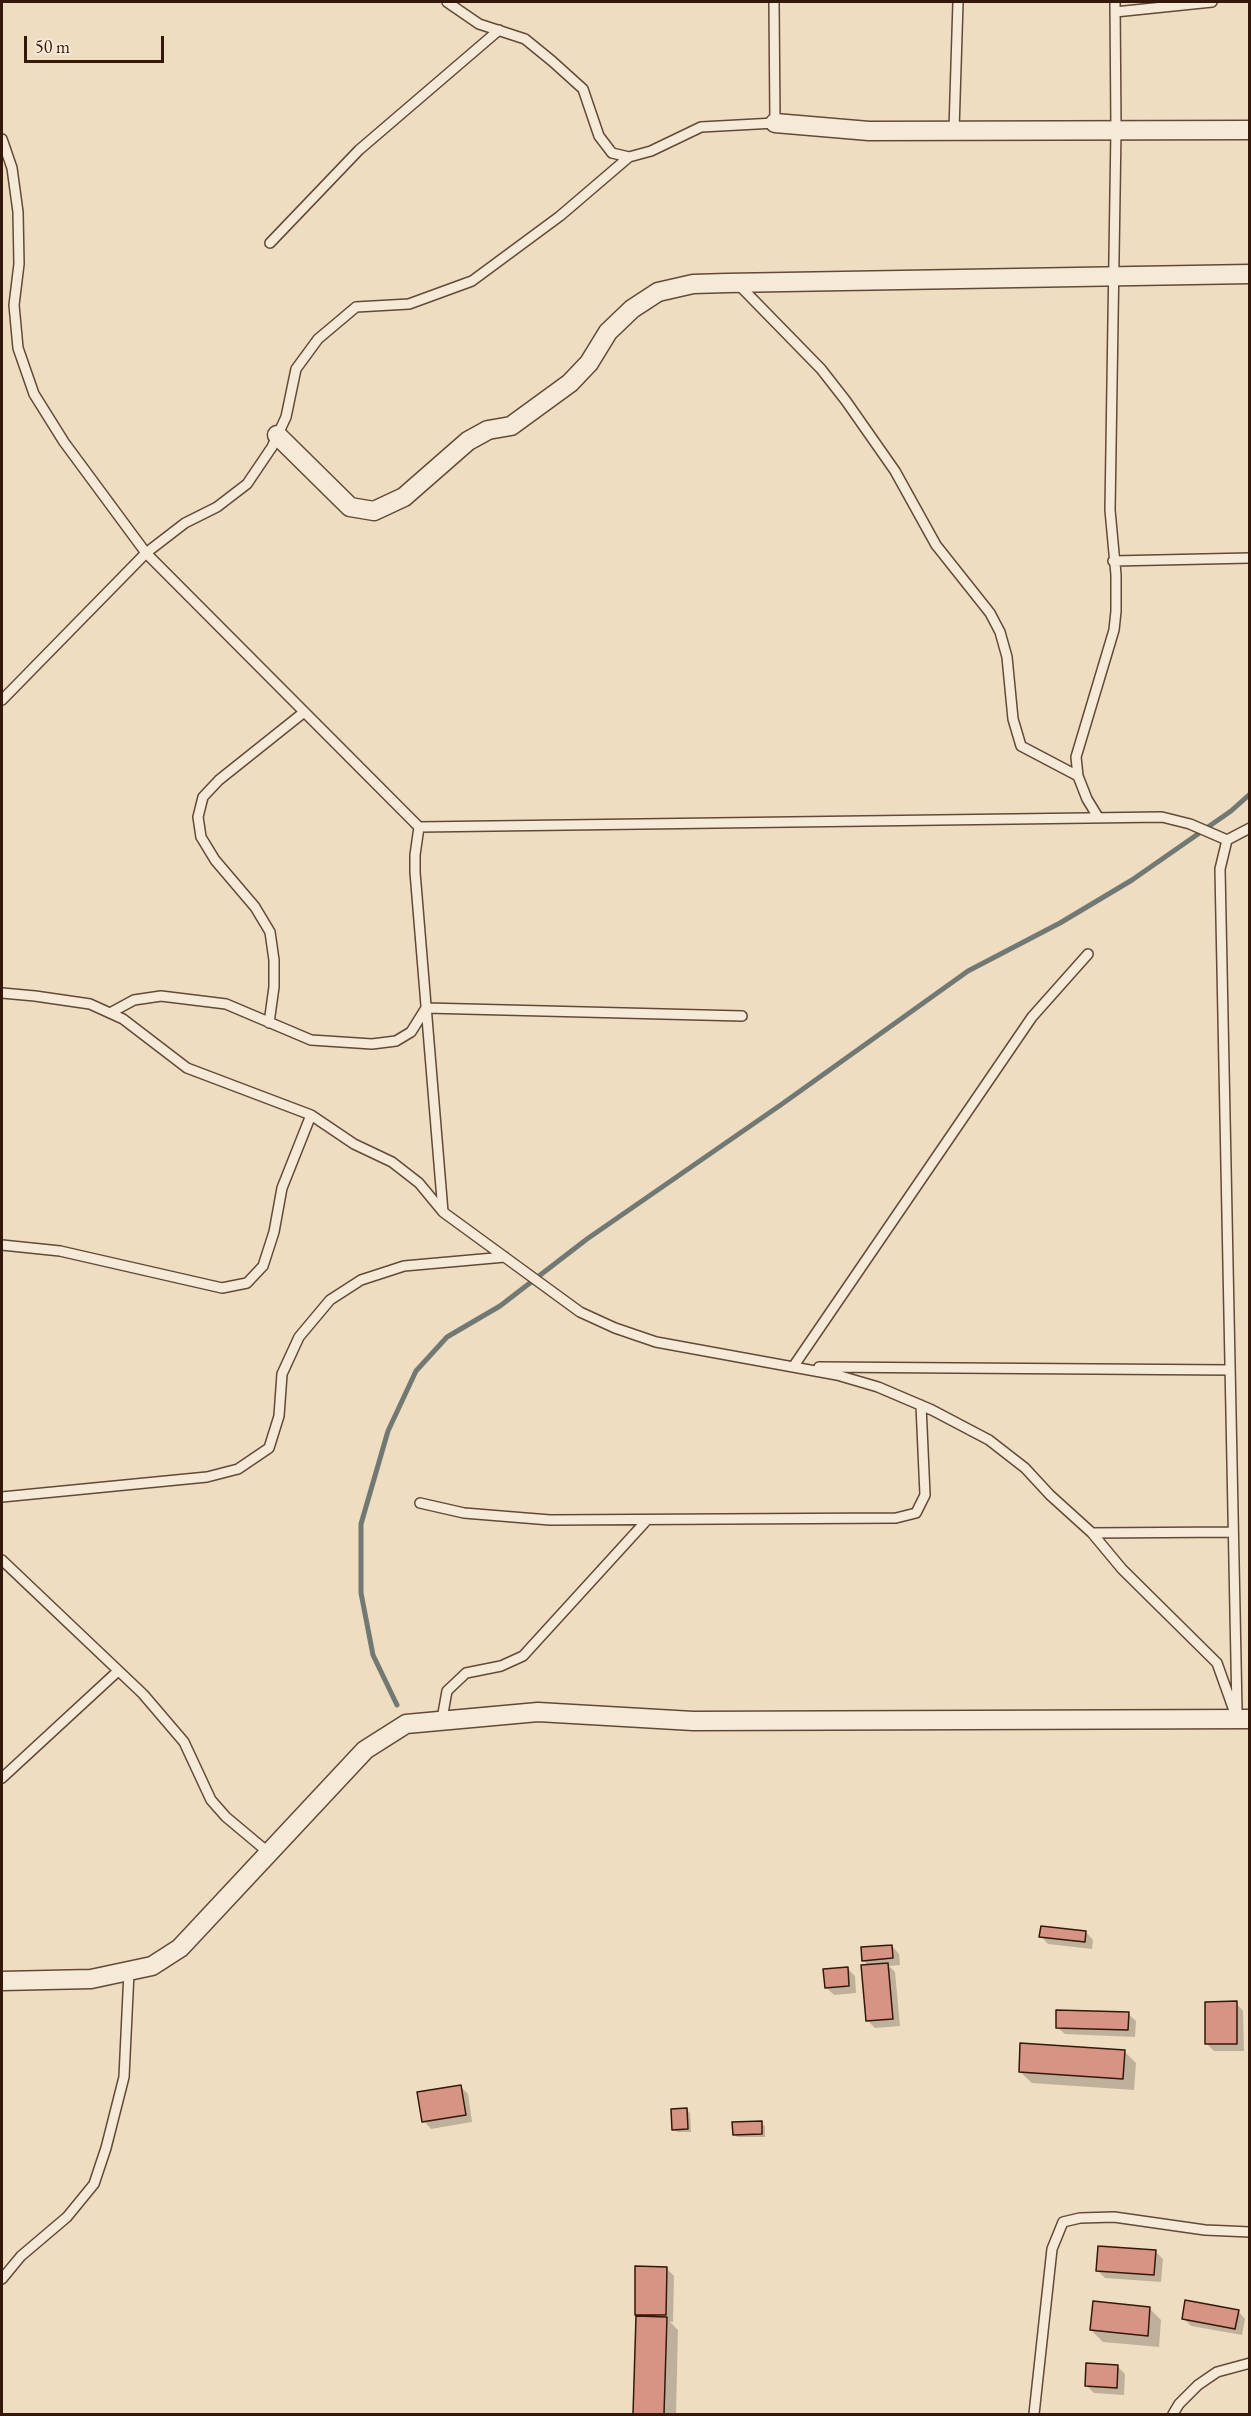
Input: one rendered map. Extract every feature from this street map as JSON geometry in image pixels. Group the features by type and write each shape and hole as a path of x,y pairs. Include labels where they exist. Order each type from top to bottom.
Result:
{"street":[{"path":"775,123 869,131 1250,130"},
{"path":"277,435 350,507 374,511 404,497 468,441 488,430 511,426 570,382 589,363 608,332 632,309 658,292 693,284 1250,274"},
{"path":"2,1981 91,1979 152,1966 180,1948 364,1750 406,1724 538,1712 693,1721 1243,1719"}],"lane":[{"path":"447,2 479,24 525,39 583,89 599,136 612,153 629,158"},
{"path":"2,700 146,553 185,523 217,507 247,484 286,417 296,369 318,339 356,307 409,304 472,281 560,216 629,158 651,151 701,127 775,123 774,2"},
{"path":"954,130 958,2"},
{"path":"1098,817 1087,800 1078,776 1076,757 1113,630 1116,575 1110,510 1116,130 1115,2"},
{"path":"1115,12 1212,2"},
{"path":"270,243 359,150 499,30"},
{"path":"2,139 12,168 18,212 19,264 14,305 18,348 34,394 64,442 146,553 419,827 1162,817 1213,832 1227,840"},
{"path":"737,283 821,369 846,401 895,471 936,545 990,613 1000,632 1007,657 1013,719 1021,746 1078,776"},
{"path":"1113,561 1250,558"},
{"path":"268,1023 274,978 270,932 255,907 215,860 201,837 198,818 203,797 219,780 303,713"},
{"path":"419,827 415,872 443,1212"},
{"path":"1243,1719 1233,1532 1220,869 1227,840 1250,828"},
{"path":"793,1367 1032,1017 1050,994 1088,954"},
{"path":"2,993 90,1004 123,1019 187,1068 311,1115 354,1144 392,1162 419,1183 443,1212 580,1311 615,1328 656,1342 837,1375 878,1387 921,1405 989,1440 1025,1468 1050,1495 1092,1533 1122,1569 1217,1663 1243,1719"},
{"path":"110,1013 134,1000 161,996 226,1004 311,1040 372,1044 396,1041 411,1032 426,1008"},
{"path":"426,1008 742,1017"},
{"path":"2,1245 60,1251 222,1288 247,1282 264,1266 274,1232 282,1188 311,1115"},
{"path":"2,1497 207,1477 238,1469 269,1448 279,1416 282,1374 299,1337 330,1300 361,1280 404,1266 505,1257"},
{"path":"793,1367 1230,1370"},
{"path":"420,1503 464,1513 550,1520 865,1520 896,1518 916,1513 926,1495 921,1405"},
{"path":"442,1719 447,1691 459,1679 466,1673 501,1666 523,1656 647,1520"},
{"path":"1092,1533 1233,1532"},
{"path":"2,1560 143,1694 184,1742 211,1800 226,1817 269,1853"},
{"path":"2,1778 118,1671"},
{"path":"2,2279 21,2256 67,2217 94,2184 106,2148 124,2077 129,1972"},
{"path":"1034,2415 1052,2249 1063,2222 1080,2218 1114,2217 1205,2230 1250,2232"},
{"path":"1173,2415 1179,2404 1198,2385 1217,2372 1250,2363"}],"building":[{"path":"1041,1926 1086,1931 1085,1942 1039,1937"},
{"path":"892,1945 893,1958 862,1961 861,1947"},
{"path":"888,1963 893,2019 866,2021 861,1965"},
{"path":"848,1967 849,1986 825,1988 823,1969"},
{"path":"1237,2001 1237,2044 1205,2044 1205,2002"},
{"path":"1056,2010 1129,2012 1128,2030 1056,2028"},
{"path":"1020,2043 1125,2050 1123,2079 1019,2072"},
{"path":"461,2085 466,2115 422,2122 417,2092"},
{"path":"687,2108 688,2129 672,2130 671,2109"},
{"path":"762,2121 762,2134 733,2135 732,2122"},
{"path":"1098,2246 1156,2250 1154,2275 1096,2271"},
{"path":"635,2266 667,2267 666,2315 635,2315"},
{"path":"1185,2300 1239,2310 1235,2329 1182,2319"},
{"path":"1093,2301 1150,2307 1148,2336 1090,2330"},
{"path":"636,2316 667,2317 664,2414 633,2414"},
{"path":"1086,2363 1118,2365 1117,2388 1085,2386"}],"waterway":[{"path":"397,1705 373,1655 361,1593 361,1524 388,1431 416,1371 447,1337 500,1306 587,1239 968,971 1060,923 1132,880 1231,811 1250,794"}]}
